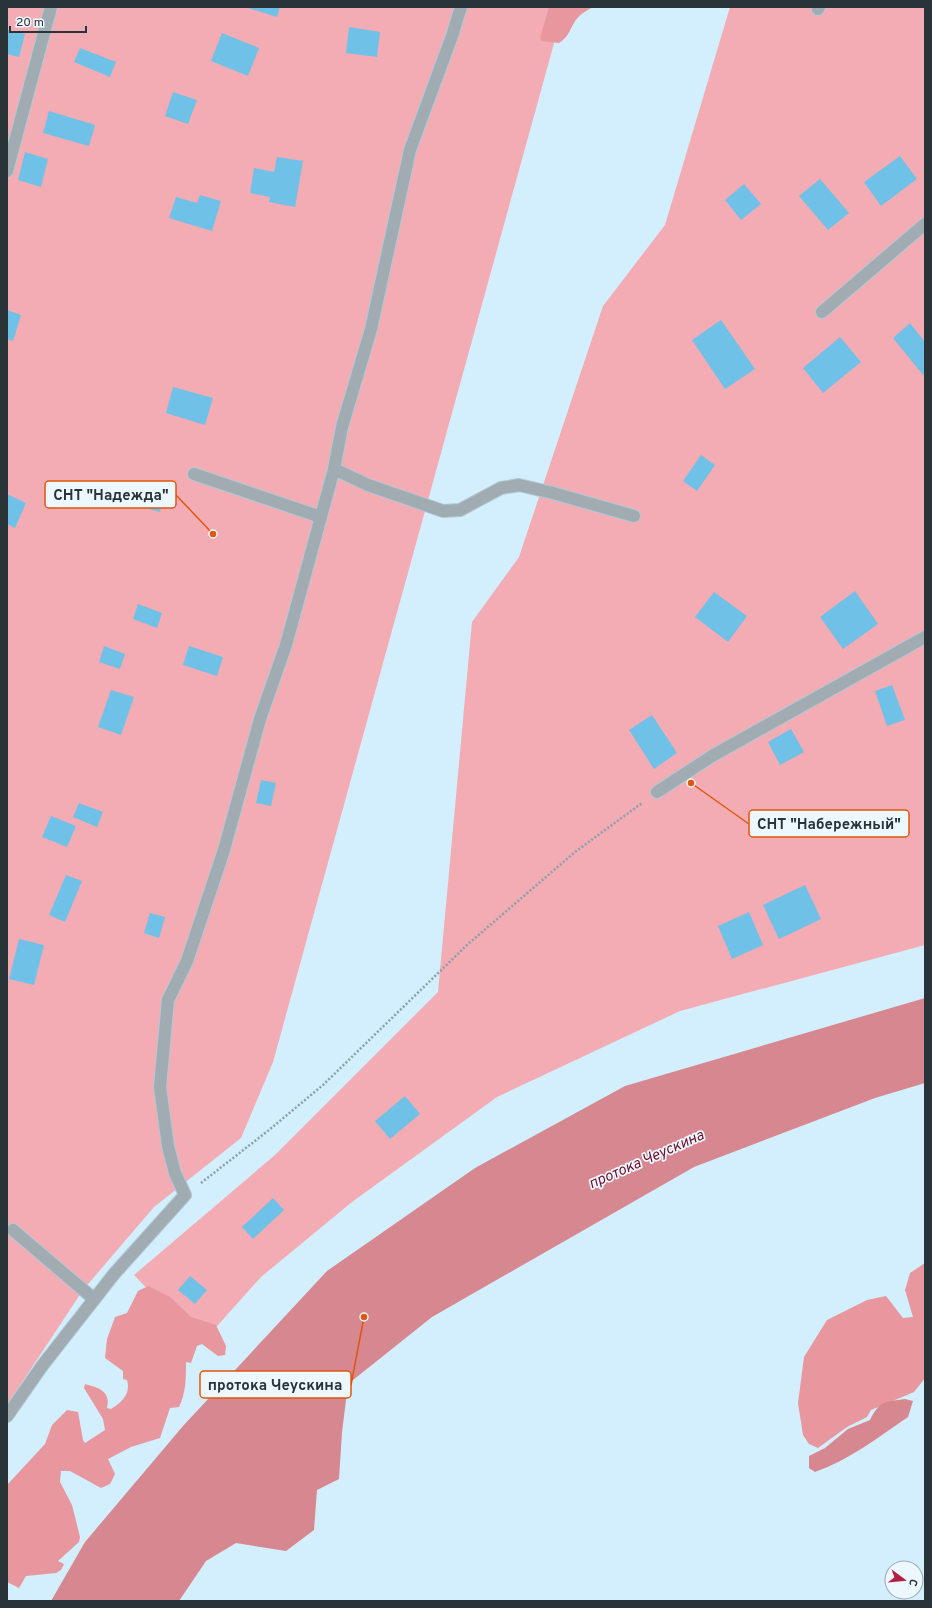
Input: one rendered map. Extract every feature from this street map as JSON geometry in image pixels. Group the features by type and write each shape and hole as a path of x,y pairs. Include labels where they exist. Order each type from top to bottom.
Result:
{"street":[{"path":"7,171 51,7"},
{"path":"7,1416 42,1366 114,1274 185,1195 175,1173 168,1146 160,1087 168,1000 187,961 224,850 260,719 286,645 334,469 342,427 371,329 410,150 452,36 461,7"},
{"path":"822,312 925,224"},
{"path":"334,469 368,485 443,511 460,510 501,488 519,484 634,516"},
{"path":"194,474 321,517"},
{"path":"657,792 712,756 925,637"},
{"path":"13,1230 94,1299"}],"path":[{"path":"185,1195 270,1130 322,1085 467,945 563,863 657,792"}],"shaded area":[{"path":"7,7 564,7 273,1062 241,1138 154,1207 83,1290 7,1405"},
{"path":"549,7 593,7 576,20 567,36 559,43 541,41 540,38"},
{"path":"730,7 925,7 925,945 680,1011 497,1097 352,1202 261,1277 201,1344 134,1275 275,1155 438,992 472,622 519,557 603,306 665,225"},
{"path":"925,1263 925,1378 914,1392 871,1410 867,1417 847,1427 818,1448 809,1444 803,1435 798,1403 804,1357 827,1320 867,1300 886,1296 903,1318 913,1317 905,1290 910,1273"},
{"path":"148,1286 170,1297 191,1317 216,1325 226,1346 225,1355 218,1356 202,1344 197,1346 191,1363 186,1362 185,1385 179,1407 170,1408 160,1438 131,1447 108,1459 115,1474 110,1484 101,1488 70,1471 61,1471 60,1482 72,1505 80,1537 79,1542 58,1561 64,1564 61,1570 56,1573 26,1576 19,1588 7,1582 7,1485 45,1444 52,1425 67,1410 78,1412 83,1440 85,1443 105,1430 103,1419 84,1388 85,1384 103,1391 108,1402 107,1408 111,1409 125,1397 128,1385 127,1380 123,1379 123,1371 105,1358 107,1339 115,1317 127,1313 138,1291"}],"water":[{"path":"925,998 925,1083 875,1098 694,1167 432,1317 348,1384 342,1432 339,1479 317,1490 314,1530 286,1551 236,1543 206,1561 179,1601 51,1601 85,1542 183,1426 327,1271 475,1168 625,1086"},
{"path":"905,1399 913,1401 908,1417 852,1455 815,1472 809,1468 809,1456 825,1448 848,1429 870,1420 880,1405"}],"building":[{"path":"245,7 280,7 277,17"},
{"path":"349,27 380,32 377,57 346,53"},
{"path":"7,30 25,34 19,57 7,54"},
{"path":"222,33 259,48 248,76 211,61"},
{"path":"80,48 116,62 110,77 74,62"},
{"path":"173,92 197,100 188,124 165,116"},
{"path":"49,111 95,125 89,146 43,133"},
{"path":"25,152 48,159 41,187 18,180"},
{"path":"900,156 917,179 881,206 864,182"},
{"path":"277,157 303,161 295,207 269,202 270,197 250,193 254,168 274,172"},
{"path":"820,179 849,213 828,230 799,196"},
{"path":"744,184 761,204 741,220 725,200"},
{"path":"200,195 221,201 212,231 169,218 176,197 197,203"},
{"path":"7,310 21,315 13,341 7,339"},
{"path":"721,320 755,369 725,389 692,340"},
{"path":"910,323 925,342 925,373 923,375 893,338"},
{"path":"840,337 861,362 823,393 803,368"},
{"path":"173,387 213,398 205,425 166,413"},
{"path":"701,455 715,465 697,491 683,481"},
{"path":"151,483 166,486 160,512 145,508"},
{"path":"7,494 26,503 15,528 7,524"},
{"path":"855,591 878,624 843,649 820,617"},
{"path":"714,592 747,616 728,642 695,617"},
{"path":"138,604 162,613 157,628 133,619"},
{"path":"104,646 125,654 120,669 99,662"},
{"path":"189,646 223,657 217,676 183,665"},
{"path":"892,685 905,720 887,726 875,691"},
{"path":"111,690 134,697 121,735 98,727"},
{"path":"652,715 677,753 654,769 629,730"},
{"path":"791,729 804,752 780,765 768,742"},
{"path":"261,780 276,783 271,806 256,803"},
{"path":"79,803 103,812 97,827 73,817"},
{"path":"51,816 76,826 67,847 42,837"},
{"path":"66,875 82,881 65,922 49,915"},
{"path":"805,885 821,919 779,939 763,905"},
{"path":"749,912 763,945 732,959 718,926"},
{"path":"150,913 165,917 159,938 144,933"},
{"path":"19,939 44,945 34,985 9,979"},
{"path":"405,1096 420,1114 390,1139 375,1121"},
{"path":"273,1198 284,1210 253,1239 242,1227"},
{"path":"190,1276 207,1290 195,1304 178,1290"}],"place":[{"name":"СНТ \"Надежда\"","path":"213,534"},
{"name":"СНТ \"Набережный\"","path":"691,783"},
{"name":"протока Чеускина","path":"364,1317"}]}
